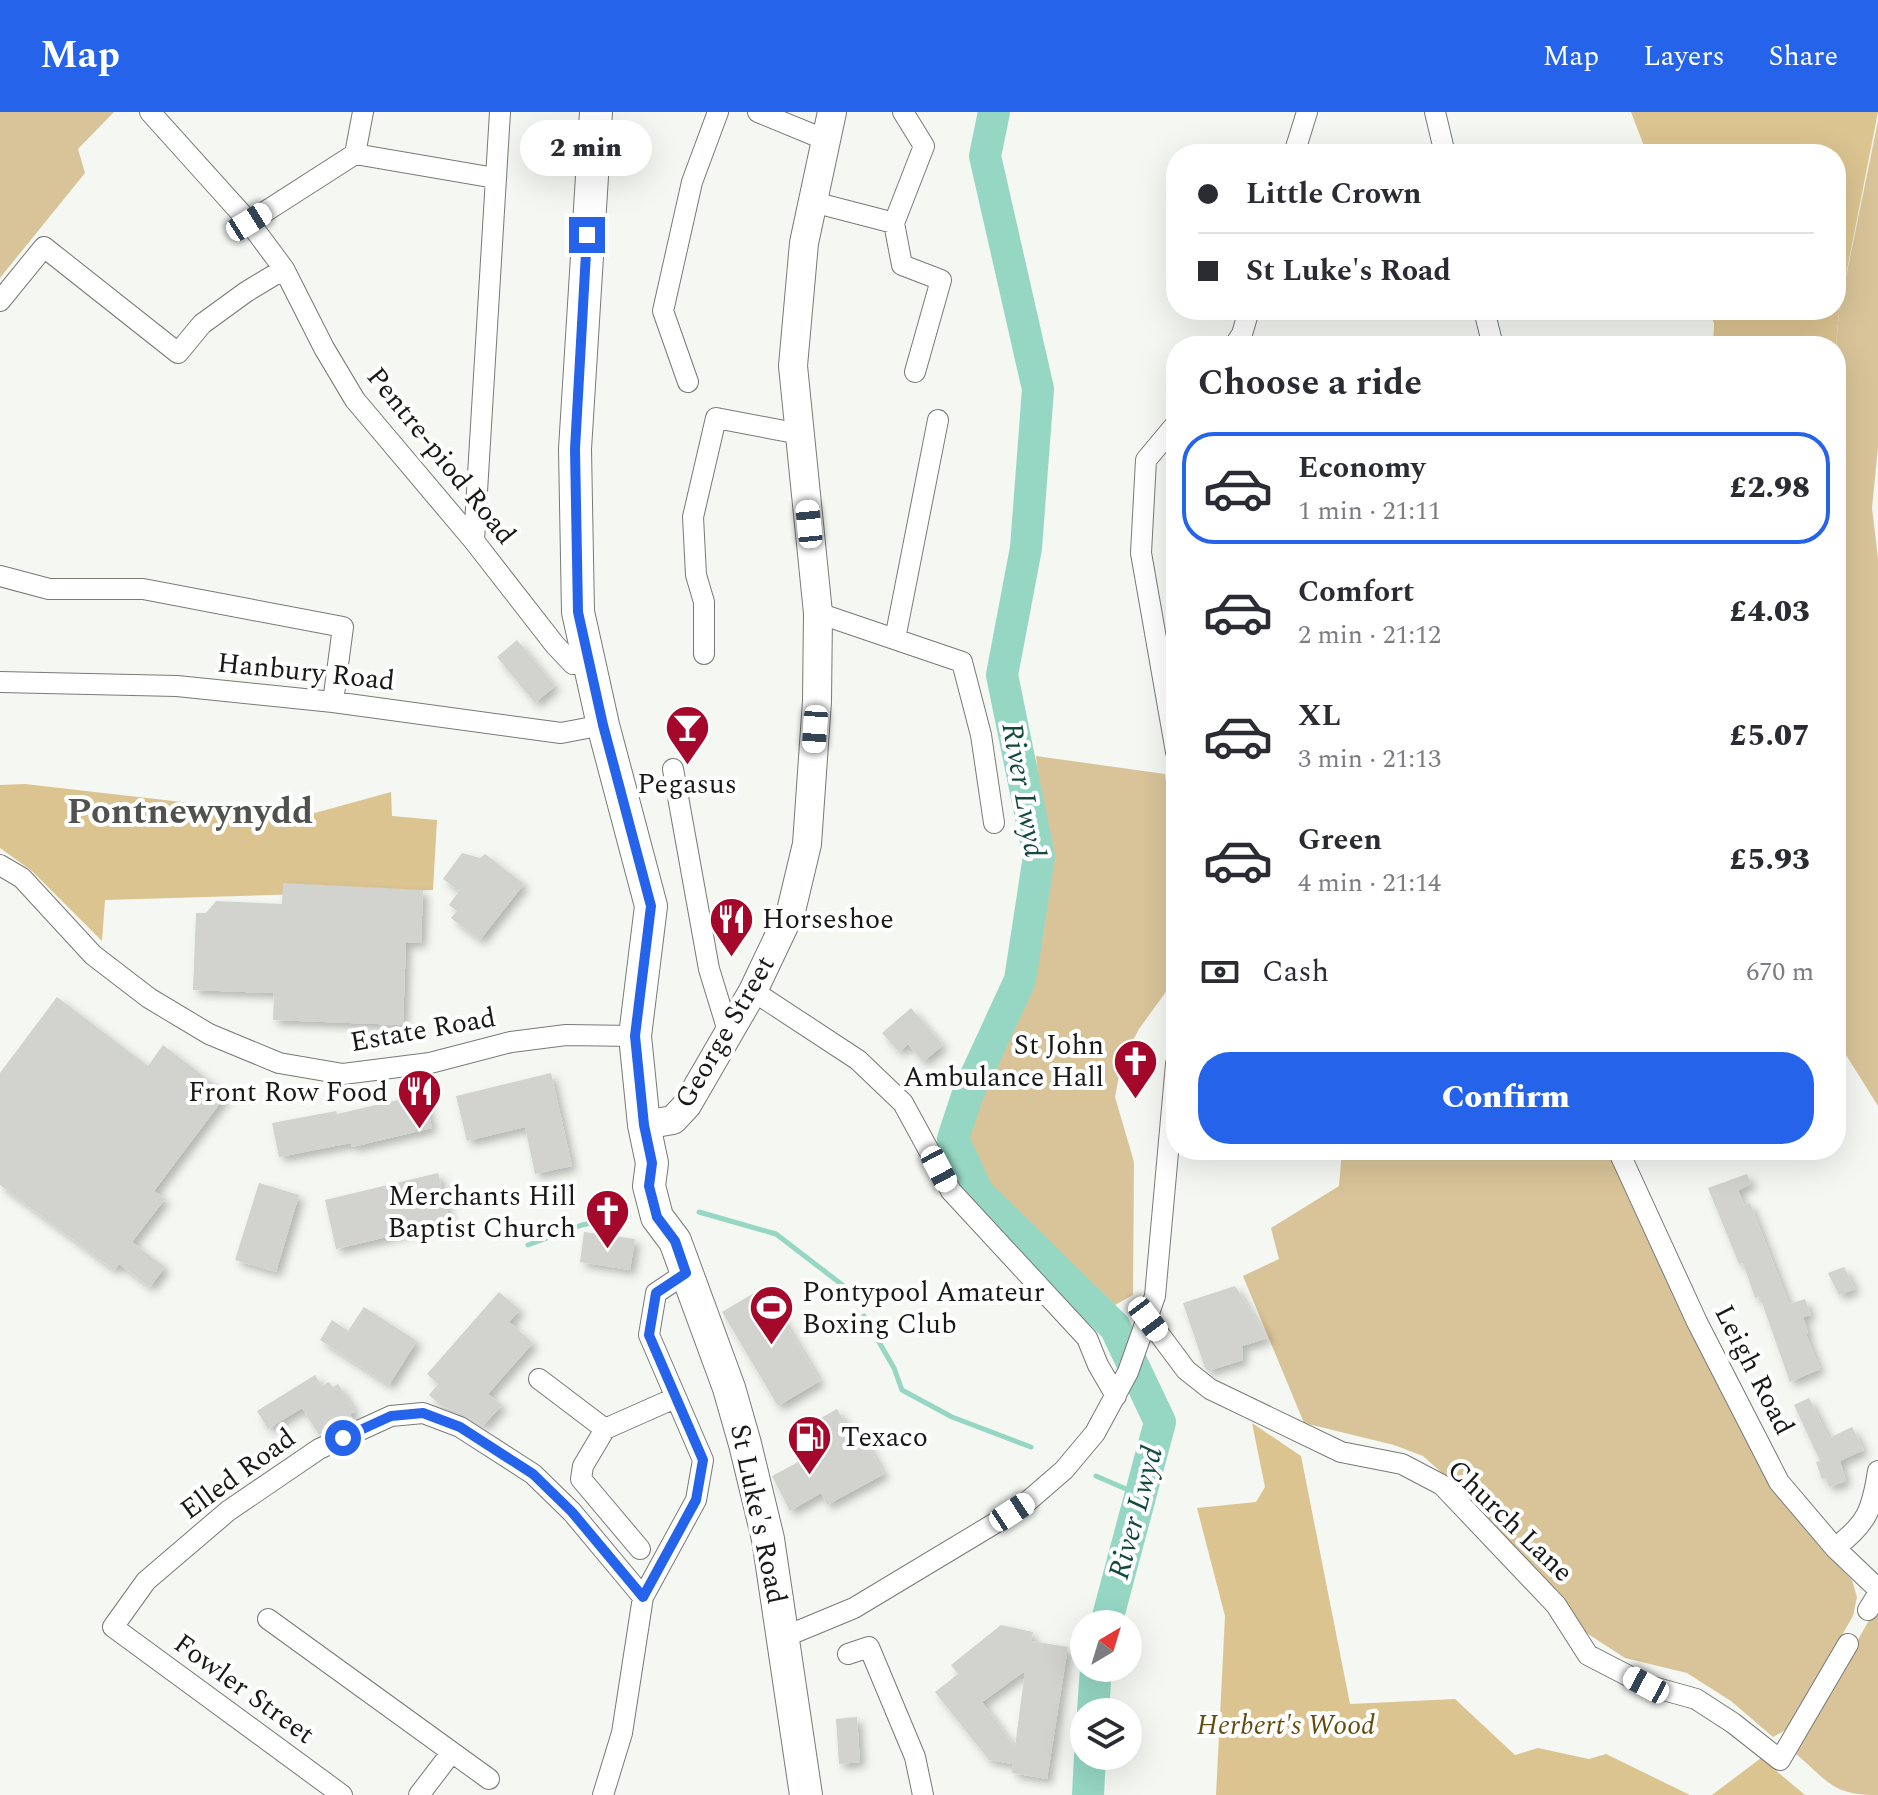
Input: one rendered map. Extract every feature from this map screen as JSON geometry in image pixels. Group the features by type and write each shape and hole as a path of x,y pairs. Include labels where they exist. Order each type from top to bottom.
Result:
{"main road":[{"name":"St Luke's Road","path":"596,112 575,449 578,612 603,725 651,906 635,1036 644,1125 652,1163 649,1186 657,1217 675,1241 733,1402 768,1539 806,1795"},
{"name":"George Street","path":"644,1125 673,1120 687,1105 753,991 791,911 807,844 817,701 818,613 793,366 804,243 832,112"}],"street":[{"name":"Pentre-piod Road","path":"150,112 249,222 284,269 324,348 355,400 474,541 555,645 573,664 590,664"},
{"path":"355,154 363,112"},
{"path":"474,541 500,112"},
{"path":"688,382 663,311 692,182 718,112"},
{"path":"758,112 826,140"},
{"path":"903,112 924,146 894,223 902,265 941,280 915,372"},
{"path":"1297,144 1307,112"},
{"path":"1435,112 1443,144"},
{"path":"249,222 355,154 495,178"},
{"path":"813,202 894,223"},
{"path":"0,301 44,247 178,353 202,324 284,269"},
{"path":"704,654 704,602 696,575 693,517 716,418 800,434"},
{"path":"895,639 938,420"},
{"path":"1166,436 1146,460 1141,553 1166,695"},
{"path":"0,576 49,589 143,589 343,627 333,702"},
{"path":"818,613 962,662 981,735 994,823"},
{"name":"Hanbury Road","path":"0,682 177,686 333,702 561,733 603,725"},
{"path":"673,769 709,969 728,1031"},
{"name":"Estate Road","path":"0,865 22,878 93,955 149,998 209,1034 279,1063 343,1074 430,1063 511,1042 566,1035 635,1036"},
{"path":"753,991 858,1060 903,1103 951,1191 1087,1338 1116,1396"},
{"path":"784,1637 854,1608 1027,1502 1064,1470 1095,1433 1128,1372 1155,1296 1167,1160"},
{"name":"Leigh Road","path":"1623,1160 1697,1322 1779,1482 1875,1598"},
{"path":"603,1795 622,1733 643,1597 696,1500 703,1460 649,1335 656,1293 686,1273"},
{"name":"Church Lane","path":"1146,1326 1186,1370 1210,1389 1341,1452 1402,1464 1442,1485 1556,1605 1588,1655 1646,1685 1696,1699 1780,1760 1848,1644"},
{"path":"539,1379 605,1429"},
{"path":"640,1549 581,1479 583,1466 605,1429 675,1398"},
{"name":"Elled Road","path":"113,1627 146,1581 241,1502 319,1449 391,1416 423,1413 460,1427 533,1474 572,1512 643,1597"},
{"path":"1835,1548 1857,1531 1870,1510 1878,1471"},
{"path":"268,1619 489,1779"},
{"name":"Fowler Street","path":"113,1627 342,1795"},
{"path":"848,1654 869,1647 915,1757 923,1795"},
{"path":"419,1795 451,1753"}],"shaded area":[{"path":"0,112 114,112 78,149 85,173 0,278"},
{"path":"1878,121 1878,447 1872,508 1878,558 1878,1106 1846,1055 1846,336 1837,336 1838,320 1846,320 1846,277"},
{"path":"1036,756 1165,774 1166,992 1139,1029 1122,1061 1115,1097 1134,1162 1133,1295 1115,1305 973,1168 965,1137 985,1064 1025,993 1049,886"},
{"path":"1341,1160 1612,1160 1770,1481 1821,1548 1852,1580 1857,1597 1853,1616 1789,1728 1773,1737 1731,1701 1687,1673 1625,1658 1582,1630 1561,1600 1460,1489 1423,1456 1394,1445 1304,1423 1243,1276 1279,1259 1271,1228 1339,1186"},
{"path":"1872,1615 1878,1615 1878,1795 1850,1793 1832,1785 1796,1754"}],"green space":[{"path":"1631,112 1878,112 1846,275 1846,144 1643,144"},
{"path":"1713,320 1838,320 1837,336 1713,336"},
{"path":"25,784 304,816 391,792 392,816 437,820 433,890 105,900 102,941 32,871 0,848 0,785"},
{"name":"Herbert's Wood","path":"1252,1423 1301,1456 1350,1704 1455,1699 1515,1755 1538,1748 1589,1759 1606,1754 1690,1795 1216,1795 1225,1616 1197,1508 1256,1502 1265,1487"},
{"path":"1761,1758 1805,1795 1712,1795"}],"building":[{"path":"517,640 555,686 535,703 497,657"},
{"path":"462,853 480,858 485,854 524,884 480,940 451,918 457,911 449,905 459,891 443,879"},
{"path":"283,883 423,890 421,943 406,942 403,1025 273,1020 274,993 193,990 196,913 206,913 216,901 282,904"},
{"path":"57,997 148,1066 163,1045 227,1094 154,1191 165,1199 132,1242 165,1267 150,1287 119,1264 114,1270 0,1185 0,1073"},
{"path":"911,1008 943,1045 923,1062 908,1044 899,1052 882,1033"},
{"path":"551,1073 572,1166 535,1174 525,1127 467,1141 456,1096"},
{"path":"424,1094 432,1128 352,1147 351,1143 279,1157 272,1123 336,1111 337,1114"},
{"path":"438,1173 450,1222 336,1249 325,1200"},
{"path":"1747,1174 1751,1184 1738,1190 1744,1205 1750,1203 1789,1304 1805,1299 1811,1315 1803,1317 1806,1334 1820,1369 1790,1382 1760,1297 1755,1298 1743,1263 1739,1264 1708,1188"},
{"path":"259,1183 299,1195 276,1272 235,1260"},
{"name":"Merchants Hill Baptist Church","path":"584,1232 635,1239 630,1270 580,1262"},
{"path":"1844,1267 1855,1289 1839,1295 1828,1273"},
{"path":"1235,1286 1268,1338 1242,1346 1243,1360 1208,1371 1183,1303"},
{"name":"Pontypool Amateur Boxing Club","path":"764,1287 820,1381 778,1406 722,1312"},
{"path":"499,1292 520,1310 509,1322 533,1343 488,1394 502,1405 483,1426 442,1406 429,1395 438,1384 427,1374"},
{"path":"364,1307 417,1341 389,1385 320,1340 332,1320 348,1331"},
{"path":"315,1375 322,1386 329,1382 333,1387 338,1384 355,1411 350,1414 353,1419 319,1435 302,1408 268,1429 257,1411"},
{"path":"1809,1398 1829,1438 1852,1427 1864,1450 1840,1461 1846,1481 1829,1487 1826,1478 1822,1479 1816,1462 1820,1461 1794,1405"},
{"path":"837,1409 856,1442 864,1438 884,1474 827,1505 821,1493 790,1511 772,1476 802,1460 789,1436"},
{"path":"1001,1625 1033,1632 1031,1641 1068,1647 1047,1779 1012,1773 1013,1764 989,1760 935,1692 958,1674 951,1665","holes":["1025,1671 1015,1747 982,1702"]},
{"path":"857,1717 860,1762 839,1764 836,1719"}],"waterway":[{"name":"River Lwyd","path":"994,112 985,156 1038,389 1026,548 1002,675 1039,856 1020,980 968,1093 953,1139 978,1193 1115,1327 1160,1422 1110,1610"},
{"path":"699,1212 776,1234 849,1290"},
{"path":"528,1245 582,1225 628,1215"},
{"path":"864,1316 894,1368 902,1390 952,1417 1031,1447"},
{"path":"1096,1476 1140,1495"},
{"name":"River Lwyd","path":"1094,1698 1095,1682"},
{"name":"River Lwyd","path":"1088,1795 1089,1770"}],"place":[{"name":"Pegasus","path":"687,766"},
{"name":"Horseshoe","path":"731,958"},
{"name":"St John Ambulance Hall","path":"1135,1100"},
{"name":"Front Row Food","path":"419,1131"},
{"name":"Merchants Hill Baptist Church","path":"607,1251"},
{"name":"Pontypool Amateur Boxing Club","path":"771,1347"},
{"name":"Texaco","path":"810,1476"}],"district":[{"name":"Pontnewynydd","path":"190,812"}],"route":[{"path":"343,1438 391,1416 423,1413 460,1427 533,1474 572,1512 643,1597 696,1500 703,1460 649,1335 656,1293 686,1273 675,1241 657,1217 649,1186 652,1163 644,1125 635,1036 651,906 603,725 578,612 575,449 587,235"}]}
